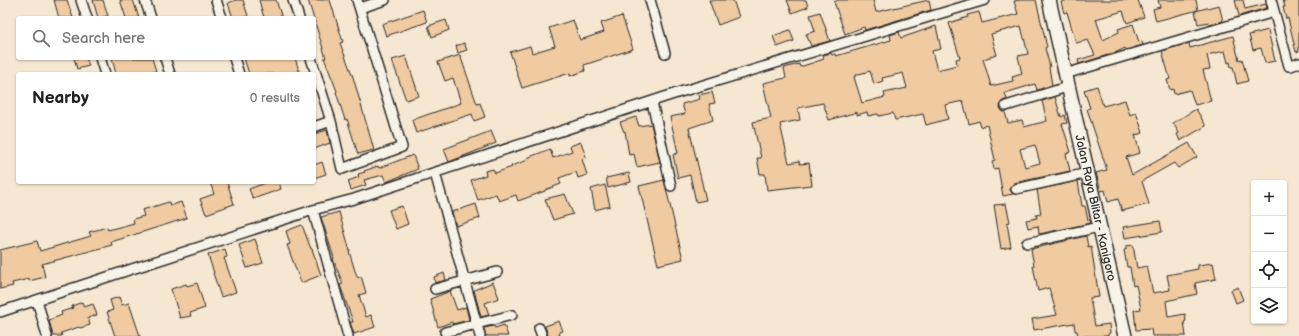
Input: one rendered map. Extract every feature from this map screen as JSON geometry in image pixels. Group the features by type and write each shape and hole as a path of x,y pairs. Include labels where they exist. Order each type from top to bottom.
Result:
{"main road":[{"name":"Jalan Raya Blitar - Kanigoro","path":"1049,0 1099,227 1125,336"}],"street":[{"path":"81,0 86,16"},
{"path":"145,0 150,16"},
{"path":"216,0 221,16"},
{"path":"293,0 298,16"},
{"path":"316,74 331,121 342,169 402,147 359,4 385,0"},
{"path":"650,0 665,53"},
{"path":"0,312 313,210 354,199 435,173 685,90 985,0"},
{"path":"1271,0 1289,66 1299,63"},
{"path":"1006,106 1066,80 1274,12"},
{"path":"101,60 104,72"},
{"path":"166,60 169,72"},
{"path":"235,60 238,72"},
{"path":"312,60 315,72"},
{"path":"652,102 671,186"},
{"path":"316,125 331,121"},
{"path":"435,173 480,336"},
{"path":"1016,189 1088,173"},
{"path":"313,210 348,336"},
{"path":"1027,243 1099,227"},
{"path":"435,289 498,272"},
{"path":"37,300 47,336"},
{"path":"445,332 512,315"}],"building":[{"path":"54,0 67,0 72,16 58,16"},
{"path":"93,0 103,0 108,16 97,16"},
{"path":"120,0 133,0 138,16 125,16"},
{"path":"236,0 243,0 248,16 232,16 228,3"},
{"path":"259,0 276,0 281,16 263,16"},
{"path":"308,0 330,0 343,42 340,43 353,77 374,150 358,154 347,119 345,120 336,92 337,91 324,58 326,58 316,26 316,16 313,16"},
{"path":"709,0 733,0 739,17 718,25"},
{"path":"787,0 806,0 808,7 792,13"},
{"path":"838,0 873,0 876,12 929,0 931,10 865,30 864,27 845,34 834,2"},
{"path":"1036,0 1047,47 1045,48 1050,67 1052,85 1037,90 1035,84 1005,93 1007,99 1001,102 1000,107 1002,111 1005,112 1008,123 1022,120 1024,127 1047,121 1042,101 1055,97 1061,117 1065,115 1067,123 1062,124 1071,152 1066,154 1070,171 1014,183 1010,187 1013,194 1003,196 998,168 994,169 992,161 995,160 987,125 981,127 979,121 969,124 963,101 945,105 948,119 926,125 923,114 895,120 893,113 879,116 878,114 868,116 867,112 857,115 857,112 829,120 823,103 798,108 800,120 780,124 789,163 799,161 800,164 809,163 812,185 767,190 765,174 760,174 757,158 761,158 753,122 771,118 763,83 786,78 784,68 799,64 800,67 824,59 823,55 831,53 832,55 835,54 836,56 891,40 890,35 899,32 901,38 936,26 941,49 932,51 937,70 957,65 956,59 960,58 949,23 968,17 967,15 979,12 982,23 1018,14 1014,1","holes":["1021,26 1028,54 1018,56 1022,74 1012,77 1013,81 991,86 983,59 997,55 991,34","870,71 874,84 883,81 882,78 903,73 907,88 884,93 885,97 862,103 854,77 855,75","1035,145 1040,163 1025,167 1020,149"]},
{"path":"1068,0 1138,0 1144,17 1127,23 1123,11 1096,19 1103,40 1119,32 1118,29 1133,24 1139,42 1142,41 1143,45 1126,50 1125,48 1079,64 1078,60 1095,55 1088,40 1076,43 1067,12 1064,13 1061,2"},
{"path":"1158,0 1196,0 1198,10 1156,21 1153,9 1160,7"},
{"path":"1235,0 1243,0 1245,9 1266,4 1267,8 1239,16"},
{"path":"1283,0 1299,0 1299,51 1296,52 1288,18 1286,19 1283,7 1285,7"},
{"path":"1219,5 1223,21 1210,25 1209,22 1198,24 1195,11"},
{"path":"423,10 427,22 386,36 382,24"},
{"path":"820,12 830,41 811,46 806,34 815,31 810,15"},
{"path":"622,16 633,49 584,65 585,71 570,76 570,73 522,88 510,52 530,46 532,53 555,46 549,28 573,20 580,40 604,32 601,23"},
{"path":"446,20 449,30 432,37 428,26"},
{"path":"790,30 794,41 777,47 773,36"},
{"path":"1268,30 1275,61 1265,63 1261,48 1253,50 1249,35"},
{"path":"1233,36 1239,60 1242,59 1248,81 1237,84 1233,67 1231,67 1230,62 1228,63 1225,51 1207,55 1210,69 1203,70 1211,101 1195,105 1190,90 1174,94 1173,89 1170,90 1167,80 1170,79 1162,51 1189,43 1190,48"},
{"path":"464,43 467,50 458,53 456,46"},
{"path":"460,55 477,104 480,103 485,117 474,121 472,114 416,133 412,120 461,103 453,78 445,81 438,62"},
{"path":"406,56 419,96 406,100 392,60"},
{"path":"75,60 87,60 89,66 77,69"},
{"path":"112,60 153,60 156,71 153,72 116,72"},
{"path":"245,60 296,60 299,72 248,72"},
{"path":"1097,86 1103,106 1125,100 1130,115 1136,112 1143,133 1135,135 1140,153 1126,157 1132,175 1189,143 1197,157 1178,168 1174,163 1142,181 1149,204 1122,211 1118,199 1108,202 1105,190 1101,191 1096,173 1107,170 1087,109 1090,108 1084,90"},
{"path":"712,92 715,103 709,104 713,120 689,128 706,200 696,202 690,175 678,178 673,155 678,153 670,117 685,114 682,104 700,99 699,95"},
{"path":"1196,109 1206,126 1180,141 1177,134 1179,133 1173,123"},
{"path":"636,117 639,126 651,124 660,162 637,167 634,154 629,155 625,131 624,132 620,122"},
{"path":"327,130 330,143 316,148 316,133"},
{"path":"491,131 496,143 449,162 444,149"},
{"path":"581,142 586,157 582,159 587,175 578,178 576,172 559,178 561,184 518,201 516,195 499,201 496,194 478,200 471,180 486,175 485,171 493,169 495,173 512,167 511,166 528,160 527,158 550,149 553,158 572,151 570,146"},
{"path":"413,155 418,169 386,182 383,175 364,180 366,185 351,190 348,181 359,177 358,174"},
{"path":"322,162 326,174 316,177 316,164"},
{"path":"629,173 631,182 608,188 606,178"},
{"path":"664,180 683,259 658,265 639,186"},
{"path":"1078,181 1082,206 1085,206 1088,220 1090,220 1091,223 1039,234 1038,226 1028,228 1026,220 1037,218 1036,215 1041,214 1037,190"},
{"path":"211,184 228,184 234,204 206,214 200,199 214,194"},
{"path":"263,184 280,184 281,189 253,199 249,189"},
{"path":"605,185 610,206 595,210 591,189"},
{"path":"565,194 573,214 553,220 545,199"},
{"path":"169,202 170,206 181,202 187,218 111,242 112,245 42,264 45,277 12,283 13,286 0,289 0,250 37,241 40,251 91,236 89,232 107,227 108,230 134,223 133,219 144,216 142,210"},
{"path":"476,204 480,218 456,226 452,212"},
{"path":"1006,204 1010,222 1007,223 1011,247 1001,249 994,205"},
{"path":"402,206 408,224 396,229 389,210"},
{"path":"339,212 355,271 358,278 361,276 366,293 359,295 366,317 371,315 375,327 354,334 350,322 353,322 340,285 343,284 333,259 334,258 321,217"},
{"path":"1160,221 1162,232 1125,238 1123,227"},
{"path":"302,225 321,275 301,283 287,245 290,244 286,231"},
{"path":"1086,236 1088,247 1091,246 1099,297 1090,298 1095,326 1109,324 1110,333 1108,336 1078,336 1077,331 1075,331 1074,323 1034,330 1032,319 1057,315 1049,288 1038,291 1031,249"},
{"path":"255,239 263,263 247,268 239,245"},
{"path":"1133,245 1137,268 1147,266 1153,293 1170,290 1167,275 1198,269 1198,265 1213,263 1216,279 1195,283 1197,294 1166,301 1168,317 1185,314 1186,321 1184,322 1186,336 1152,336 1151,329 1136,330 1134,310 1141,309 1136,285 1133,286 1130,267 1127,267 1124,250 1126,249 1126,246"},
{"path":"225,249 227,257 224,258 236,292 221,297 208,255"},
{"path":"444,273 446,280 435,283 434,277"},
{"path":"493,282 499,298 485,303 489,315 481,317 474,290"},
{"path":"197,283 205,308 190,313 191,316 180,318 171,289 186,284 187,286"},
{"path":"1238,287 1243,300 1236,303 1231,290"},
{"path":"450,291 457,310 466,307 469,320 453,324 452,322 438,327 430,299"},
{"path":"119,297 122,305 129,303 140,336 115,336 107,312 113,310 110,300"},
{"path":"82,302 84,307 93,304 97,315 88,318 90,325 61,333 62,336 53,336 49,320 62,315 61,312 73,308 72,306"},
{"path":"559,321 563,331 559,332 560,336 548,336 545,326"},
{"path":"504,325 508,336 486,336 484,328 494,326 495,328"}]}
